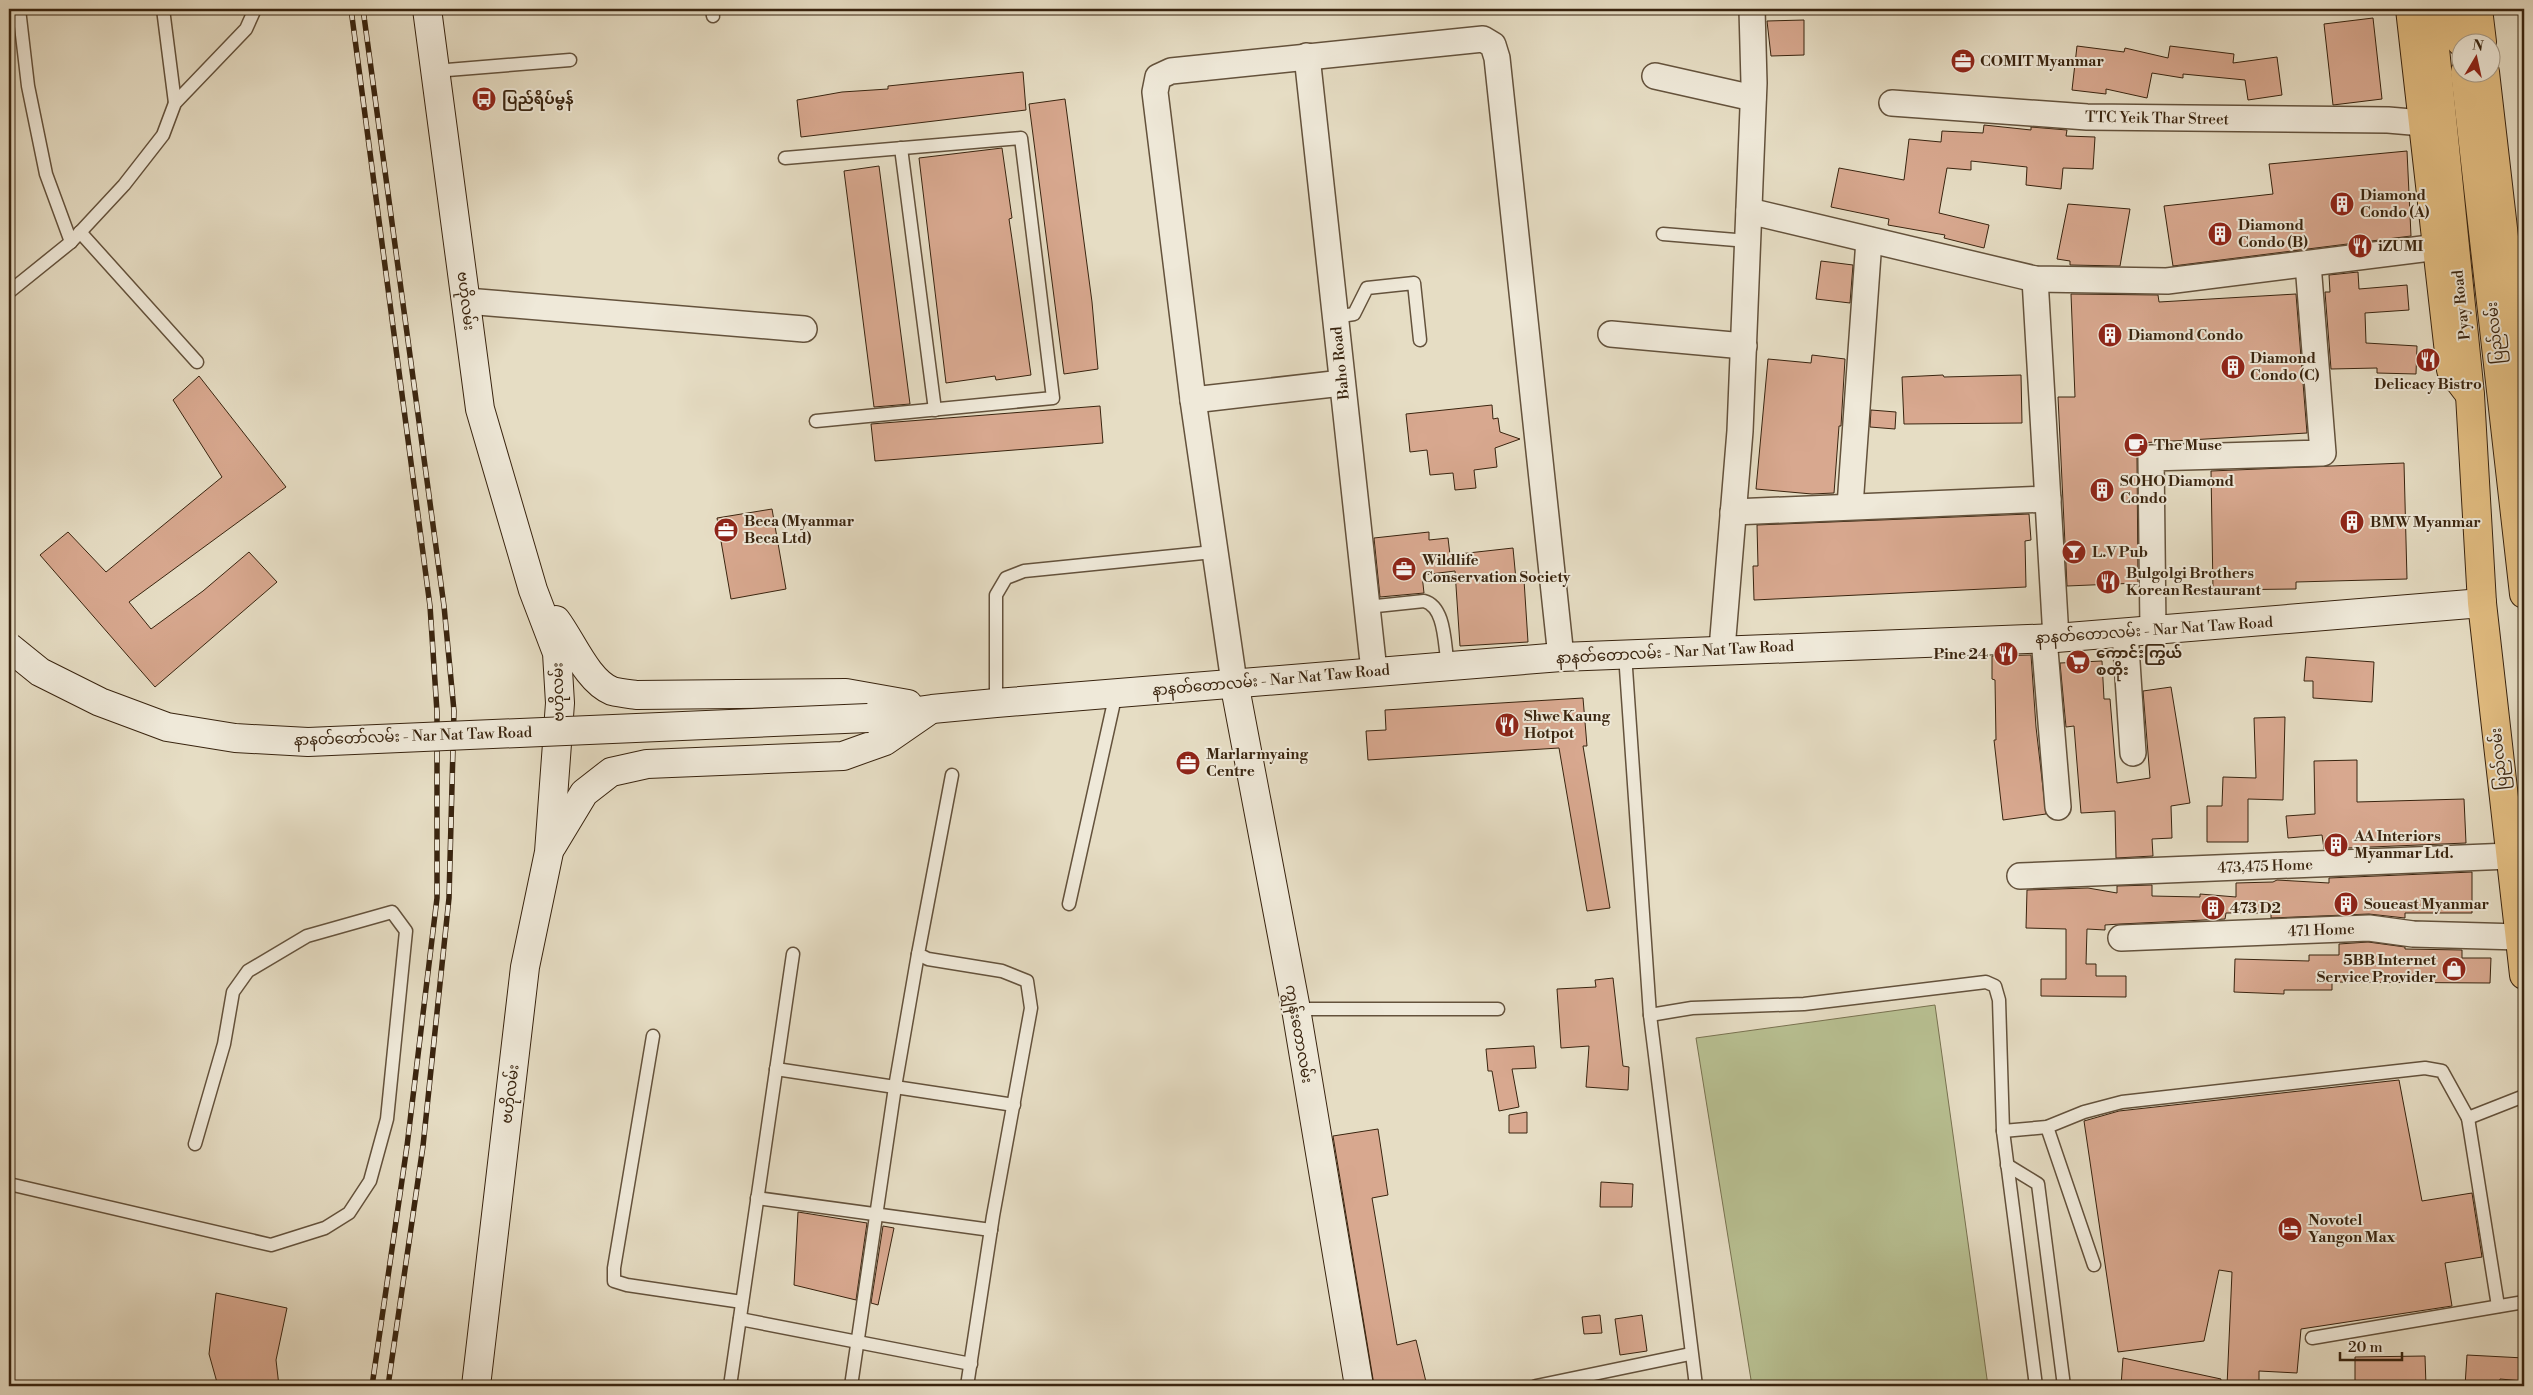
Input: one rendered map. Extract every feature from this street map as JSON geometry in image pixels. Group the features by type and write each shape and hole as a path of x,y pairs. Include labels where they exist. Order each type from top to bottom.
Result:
{"main road":[{"name":"ဗဟိုလမ်း","path":"427,9 480,408 532,590 557,653 560,695 549,852 525,967 476,1386"},
{"path":"2410,9 2451,370 2470,394"},
{"name":"Pyay Road","path":"2431,9 2470,394 2482,603"},
{"path":"2458,9 2461,32"},
{"path":"2478,9 2481,32"},
{"name":"ပြည်လမ်း","path":"2466,82 2524,594"},
{"name":"ပြည်လမ်း","path":"2486,82 2524,411"},
{"path":"532,590 566,633 586,668 611,690 636,695 846,693 932,709"},
{"name":"နာနတ်တောလမ်း - Nar Nat Taw Road","path":"868,718 932,709 1234,682 1561,657 1722,649 2050,638 2482,603"},
{"name":"ပြည်လမ်း","path":"2482,603 2524,975"},
{"name":"နာနတ်တော်လမ်း - Nar Nat Taw Road","path":"9,646 40,672 100,702 167,727 235,738 308,742 868,718"},
{"name":"ကျွန်းတောလမ်း","path":"1234,682 1296,1009 1359,1386"},
{"path":"549,852 584,793 611,772 647,764 843,756 885,742 932,709"}],"street":[{"path":"1722,649 1740,431 1744,346 1753,98 1752,9"},
{"path":"1234,682 1213,552 1193,400 1155,92 1158,77 1171,71 1483,39 1493,45 1498,68 1561,657"},
{"name":"Baho Road","path":"1308,56 1374,671"},
{"path":"1655,76 1753,98"},
{"name":"TTC Yeik Thar Street","path":"1892,103 2087,117 2388,120 2423,123"},
{"path":"1749,212 2035,279 2167,282 2438,247"},
{"path":"1850,506 1869,240"},
{"path":"2153,630 2151,458 2323,453 2308,264"},
{"path":"2035,279 2048,499 2050,638 2058,807"},
{"path":"466,301 804,329"},
{"path":"1611,334 1744,346"},
{"path":"1193,400 1342,383"},
{"path":"1733,512 2048,499"},
{"path":"2125,632 2133,753"},
{"name":"473,475 Home","path":"2020,876 2510,856"},
{"name":"471 Home","path":"2121,938 2369,928 2413,934 2520,938"}],"lane":[{"path":"19,9 28,86 46,174 71,242"},
{"path":"163,9 175,103"},
{"path":"9,292 71,242 124,185 163,135 175,103 246,29 255,9"},
{"path":"435,71 570,60"},
{"path":"785,158 1021,138 1053,398 816,422"},
{"path":"901,148 935,410"},
{"path":"80,232 198,362"},
{"path":"1663,234 1748,241"},
{"path":"1335,317 1354,314 1367,288 1414,283 1420,340"},
{"path":"996,703 996,595 1006,578 1024,571 1213,552"},
{"path":"1367,608 1424,601 1432,603 1439,612 1448,666"},
{"path":"1626,654 1650,1015 1690,1354 1696,1386"},
{"path":"1069,904 1116,693"},
{"path":"851,1386 856,1341 895,1087 952,775"},
{"path":"9,1184 271,1245 325,1228 349,1213 370,1182 387,1119 406,931 392,912 307,936 248,971 233,992 224,1044 195,1144"},
{"path":"730,1386 793,954"},
{"path":"918,954 928,959 1002,971 1027,981 1031,1008 991,1230 967,1386"},
{"path":"1650,1015 1692,1008 1804,1004 1986,982 1996,986 2000,1000 2003,1131 2036,1386"},
{"path":"1296,1009 1498,1009"},
{"path":"653,1036 614,1268 614,1281 627,1285 742,1302"},
{"path":"2003,1131 2047,1127 2084,1112 2122,1102 2424,1068 2442,1071 2468,1118 2498,1306"},
{"path":"776,1069 1014,1105"},
{"path":"2468,1118 2524,1096"},
{"path":"2047,1127 2094,1265"},
{"path":"2007,1165 2038,1184 2064,1386"},
{"path":"757,1198 991,1230"},
{"path":"2312,1338 2417,1322 2524,1302"},
{"path":"740,1318 970,1364"},
{"path":"1536,1386 1690,1354"}],"green space":[{"path":"1935,1005 1988,1386 1752,1386 1696,1038"}],"building":[{"path":"2373,18 2382,99 2333,105 2324,24"},
{"path":"1804,20 1804,55 1771,56 1767,21"},
{"path":"2077,46 2124,52 2125,48 2168,58 2170,46 2234,54 2233,63 2277,57 2282,95 2248,100 2245,80 2183,74 2183,78 2152,73 2147,98 2106,89 2106,94 2072,90"},
{"path":"1023,72 1026,110 801,137 797,100 842,92 888,89 888,86"},
{"path":"1065,99 1092,302 1098,369 1064,374 1029,104"},
{"path":"1984,125 2031,130 2031,127 2067,130 2066,136 2095,137 2093,169 2063,168 2061,189 2026,185 2027,167 1971,161 1971,170 1947,168 1939,213 1989,225 1984,248 1944,238 1945,235 1888,225 1889,219 1831,207 1839,168 1904,180 1909,139 1941,142 1942,131 1983,133"},
{"path":"1002,148 1012,218 1009,219 1031,375 996,380 995,376 946,383 919,158"},
{"name":"Diamond Condo (A)","path":"2407,151 2411,236 2173,266 2164,206 2273,194 2269,164"},
{"path":"879,166 910,404 874,407 844,171"},
{"path":"2068,204 2130,209 2120,266 2070,265 2070,261 2057,259"},
{"path":"1821,261 1853,265 1850,303 1816,299"},
{"path":"2358,272 2359,289 2407,285 2409,310 2365,313 2366,343 2417,346 2416,374 2377,373 2377,368 2331,369 2325,292 2330,292 2329,275"},
{"path":"2071,294 2158,295 2159,302 2296,294 2307,433 2139,443 2137,458 2138,583 2067,586 2058,397 2075,397"},
{"path":"1812,355 1845,359 1834,493 1812,494 1756,489 1768,359 1811,363"},
{"path":"1943,375 1944,377 2021,375 2022,423 1904,424 1902,377"},
{"path":"199,376 286,487 129,602 151,629 203,591 249,552 277,582 155,687 40,555 68,532 106,572 222,477 173,400"},
{"path":"1492,405 1493,419 1498,418 1500,432 1520,439 1495,448 1497,467 1474,470 1476,488 1455,490 1453,473 1430,475 1427,450 1410,452 1406,414"},
{"path":"1100,406 1103,443 875,461 871,424"},
{"path":"1871,410 1896,412 1895,429 1870,427"},
{"path":"2404,463 2407,579 2296,582 2296,589 2213,590 2211,471"},
{"path":"772,509 786,589 731,599 717,518"},
{"path":"2029,514 2031,540 2025,541 2026,587 1754,600 1753,566 1758,566 1757,525"},
{"path":"1429,532 1429,540 1448,538 1450,555 1513,548 1516,580 1524,580 1528,642 1460,646 1455,571 1422,575 1424,593 1380,597 1374,538"},
{"path":"2031,655 2036,727 2046,814 2003,820 1994,740 1996,740 1995,680 1992,679 1992,656"},
{"path":"2306,657 2374,662 2372,702 2313,698 2313,681 2304,681"},
{"path":"2102,661 2104,699 2110,699 2117,783 2150,778 2143,691 2171,687 2190,803 2171,806 2172,838 2152,839 2153,856 2116,858 2115,811 2081,813 2074,726 2066,727 2060,663"},
{"path":"1583,698 1587,746 1583,746 1610,908 1587,911 1559,748 1368,760 1366,731 1386,730 1385,710"},
{"path":"2285,717 2283,800 2248,799 2248,842 2207,842 2207,806 2222,806 2223,777 2256,778 2254,718"},
{"path":"2357,760 2357,802 2464,799 2466,843 2324,849 2322,835 2288,838 2286,816 2315,814 2314,761"},
{"path":"2472,872 2472,913 2405,913 2405,918 2369,914 2271,918 2271,913 2226,913 2225,919 2105,925 2105,930 2087,929 2086,964 2096,964 2096,976 2126,976 2126,997 2041,996 2041,979 2066,979 2066,929 2026,928 2027,890 2088,888 2117,893 2117,886 2152,885 2152,896 2200,897 2200,894 2236,897 2236,883 2273,882 2277,880 2329,883 2329,878"},
{"path":"2368,942 2405,947 2405,949 2462,950 2462,958 2491,958 2490,983 2332,982 2332,990 2284,990 2284,994 2234,992 2235,959 2309,961 2309,955 2339,955 2339,944"},
{"path":"1613,978 1623,1066 1629,1067 1628,1090 1586,1087 1589,1046 1561,1048 1557,989 1596,987 1595,980"},
{"path":"1534,1046 1536,1068 1512,1069 1519,1107 1499,1111 1492,1071 1488,1071 1486,1049"},
{"name":"Novotel Yangon Max","path":"2399,1080 2422,1201 2472,1193 2482,1257 2445,1263 2452,1306 2301,1329 2297,1373 2259,1371 2259,1386 2227,1386 2232,1272 2219,1270 2204,1341 2118,1352 2084,1121 2119,1111"},
{"path":"1527,1112 1527,1133 1509,1133 1509,1115"},
{"path":"1378,1129 1388,1195 1372,1198 1397,1345 1416,1340 1427,1386 1374,1385 1333,1136"},
{"path":"1601,1182 1633,1184 1632,1207 1600,1207"},
{"path":"798,1212 867,1223 856,1300 794,1285"},
{"path":"883,1226 894,1228 878,1305 871,1303"},
{"path":"216,1293 287,1308 276,1360 279,1386 218,1386 209,1354"},
{"path":"1600,1315 1602,1333 1584,1334 1582,1317"},
{"path":"1642,1315 1647,1351 1620,1355 1615,1319"},
{"path":"2467,1355 2524,1358 2523,1381 2500,1379 2499,1386 2465,1386"},
{"path":"2425,1356 2426,1386 2355,1386 2355,1357"},
{"path":"2123,1358 2221,1379 2220,1386 2175,1386 2152,1381 2152,1386 2121,1386"}],"railway":[{"path":"351,9 430,606 437,712 437,898 407,1146 372,1386"},
{"path":"363,9 444,606 454,711 449,898 423,1146 388,1386"}],"place":[{"name":"COMIT Myanmar","path":"1963,61"},
{"name":"ပြည်ရိပ်မွန်","path":"484,99"},
{"name":"Diamond Condo (A)","path":"2342,204"},
{"name":"Diamond Condo (B)","path":"2220,234"},
{"name":"iZUMI","path":"2360,246"},
{"name":"Diamond Condo","path":"2110,335"},
{"name":"Delicacy Bistro","path":"2428,360"},
{"name":"Diamond Condo (C)","path":"2233,367"},
{"name":"The Muse","path":"2136,445"},
{"name":"SOHO Diamond Condo","path":"2102,490"},
{"name":"BMW Myanmar","path":"2352,522"},
{"name":"Beca (Myanmar Beca Ltd)","path":"726,530"},
{"name":"L.V Pub","path":"2074,552"},
{"name":"Wildlife Conservation Society","path":"1404,569"},
{"name":"Bulgolgi Brothers Korean Restaurant","path":"2108,582"},
{"name":"Pine 24","path":"2006,654"},
{"name":"ကောင်းကြွယ် စတိုး","path":"2078,662"},
{"name":"Shwe Kaung Hotpot","path":"1507,725"},
{"name":"Marlarmyaing Centre","path":"1188,763"},
{"name":"AA Interiors Myanmar Ltd.","path":"2336,845"},
{"name":"Soueast Myanmar","path":"2346,904"},
{"name":"473 D2","path":"2213,908"},
{"name":"5BB Internet Service Provider","path":"2454,969"},
{"name":"Novotel Yangon Max","path":"2290,1229"}]}
